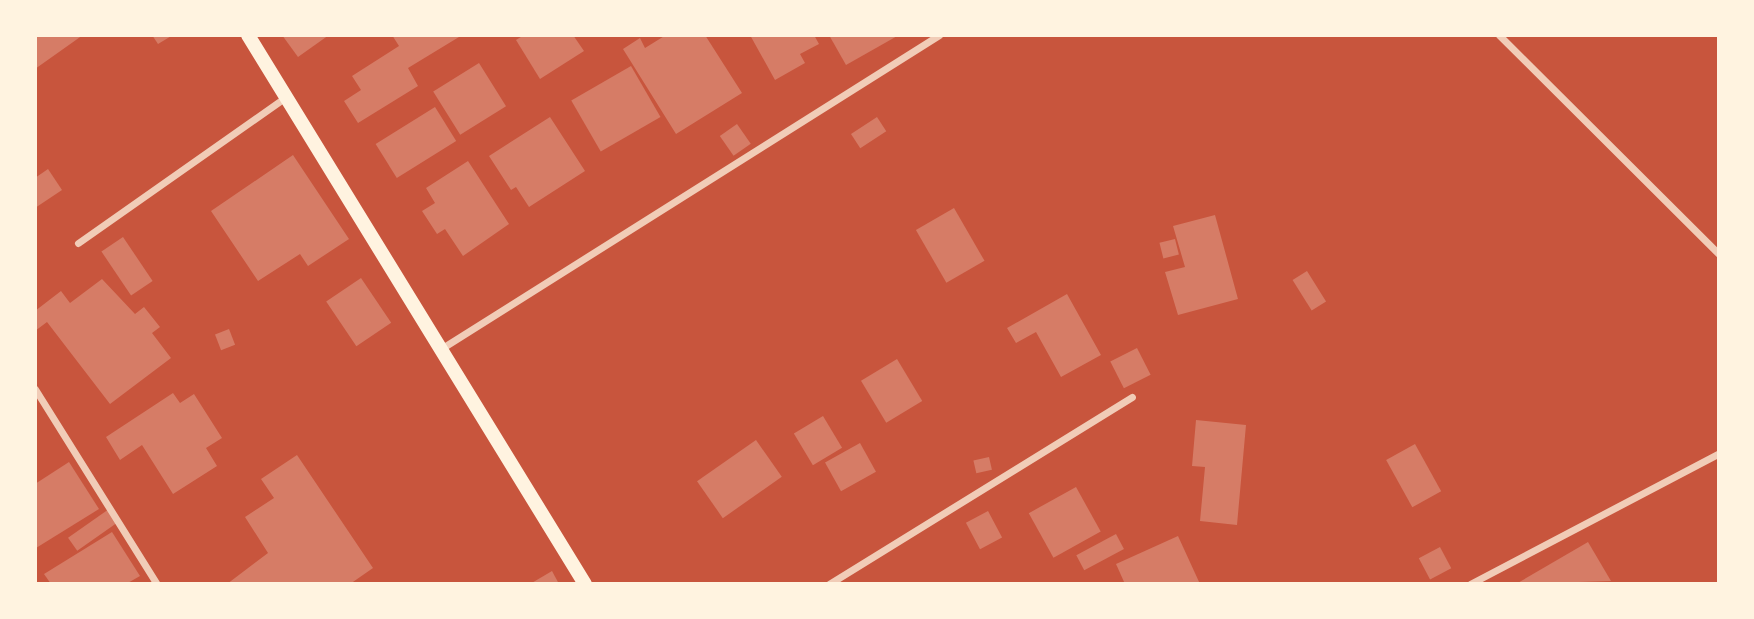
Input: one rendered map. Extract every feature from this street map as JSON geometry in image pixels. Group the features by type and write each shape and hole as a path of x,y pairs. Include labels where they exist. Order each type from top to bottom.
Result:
{"main road":[{"path":"248,35 284,98 585,584"}],"street":[{"path":"439,350 939,35"},
{"path":"1499,35 1719,254"},
{"path":"78,243 284,98"},
{"path":"35,389 157,584"},
{"path":"830,584 1132,397"},
{"path":"1470,584 1719,453"}],"building":[{"path":"35,35 83,35 35,69"},
{"path":"152,35 173,35 158,44"},
{"path":"282,35 329,35 298,57"},
{"path":"392,35 459,37 408,68 418,86 358,123 344,101 361,90 352,76 399,46"},
{"path":"524,35 573,35 584,51 540,79 516,40"},
{"path":"666,35 705,35 742,93 676,134 623,49 640,38 645,48"},
{"path":"750,35 814,35 819,44 800,54 805,63 775,80"},
{"path":"829,35 899,35 846,65"},
{"path":"479,63 506,106 460,135 433,92"},
{"path":"631,66 660,117 601,152 571,100"},
{"path":"435,107 456,141 397,178 376,144"},
{"path":"550,117 585,171 529,207 516,187 511,190 489,156"},
{"path":"877,117 886,131 860,148 851,134"},
{"path":"737,124 751,144 734,156 720,136"},
{"path":"293,155 349,239 308,266 300,254 258,281 211,211"},
{"path":"468,161 509,224 463,256 445,229 437,234 422,211 435,203 426,188"},
{"path":"48,169 62,190 35,208 35,178"},
{"path":"954,208 984,261 946,283 916,230"},
{"path":"1215,215 1238,299 1178,315 1165,272 1185,267 1173,226"},
{"path":"123,237 153,281 131,295 101,252"},
{"path":"1175,239 1179,255 1163,258 1159,243"},
{"path":"1307,271 1326,302 1312,311 1293,280"},
{"path":"361,278 391,323 356,346 326,301"},
{"path":"102,279 135,314 144,307 160,327 152,333 171,358 110,404 47,322 35,331 35,311 61,291 70,303"},
{"path":"1067,294 1101,355 1061,377 1036,332 1016,343 1007,328"},
{"path":"229,329 235,345 221,350 215,334"},
{"path":"1137,348 1151,375 1124,388 1110,362"},
{"path":"897,359 922,401 886,423 861,381"},
{"path":"173,393 180,403 194,394 222,438 206,448 217,466 173,494 142,445 120,460 106,437"},
{"path":"823,416 842,448 813,465 794,434"},
{"path":"1196,420 1246,425 1237,525 1200,521 1205,467 1192,466"},
{"path":"756,440 782,477 723,518 697,481"},
{"path":"860,443 876,472 841,491 825,462"},
{"path":"1415,444 1441,491 1412,507 1386,460"},
{"path":"297,455 373,568 350,584 227,584 268,553 245,517 274,498 261,479"},
{"path":"989,457 992,470 976,473 973,461"},
{"path":"69,462 99,509 36,548 35,484"},
{"path":"1076,487 1101,532 1053,558 1029,513"},
{"path":"109,509 118,522 77,551 68,538"},
{"path":"988,511 1002,537 980,549 966,523"},
{"path":"112,532 140,576 126,584 51,584 44,574"},
{"path":"1116,534 1124,549 1084,570 1076,555"},
{"path":"1178,536 1200,584 1125,584 1116,564"},
{"path":"1588,542 1611,581 1516,584"},
{"path":"1440,547 1451,568 1430,579 1419,558"},
{"path":"552,571 559,584 530,584"}]}
